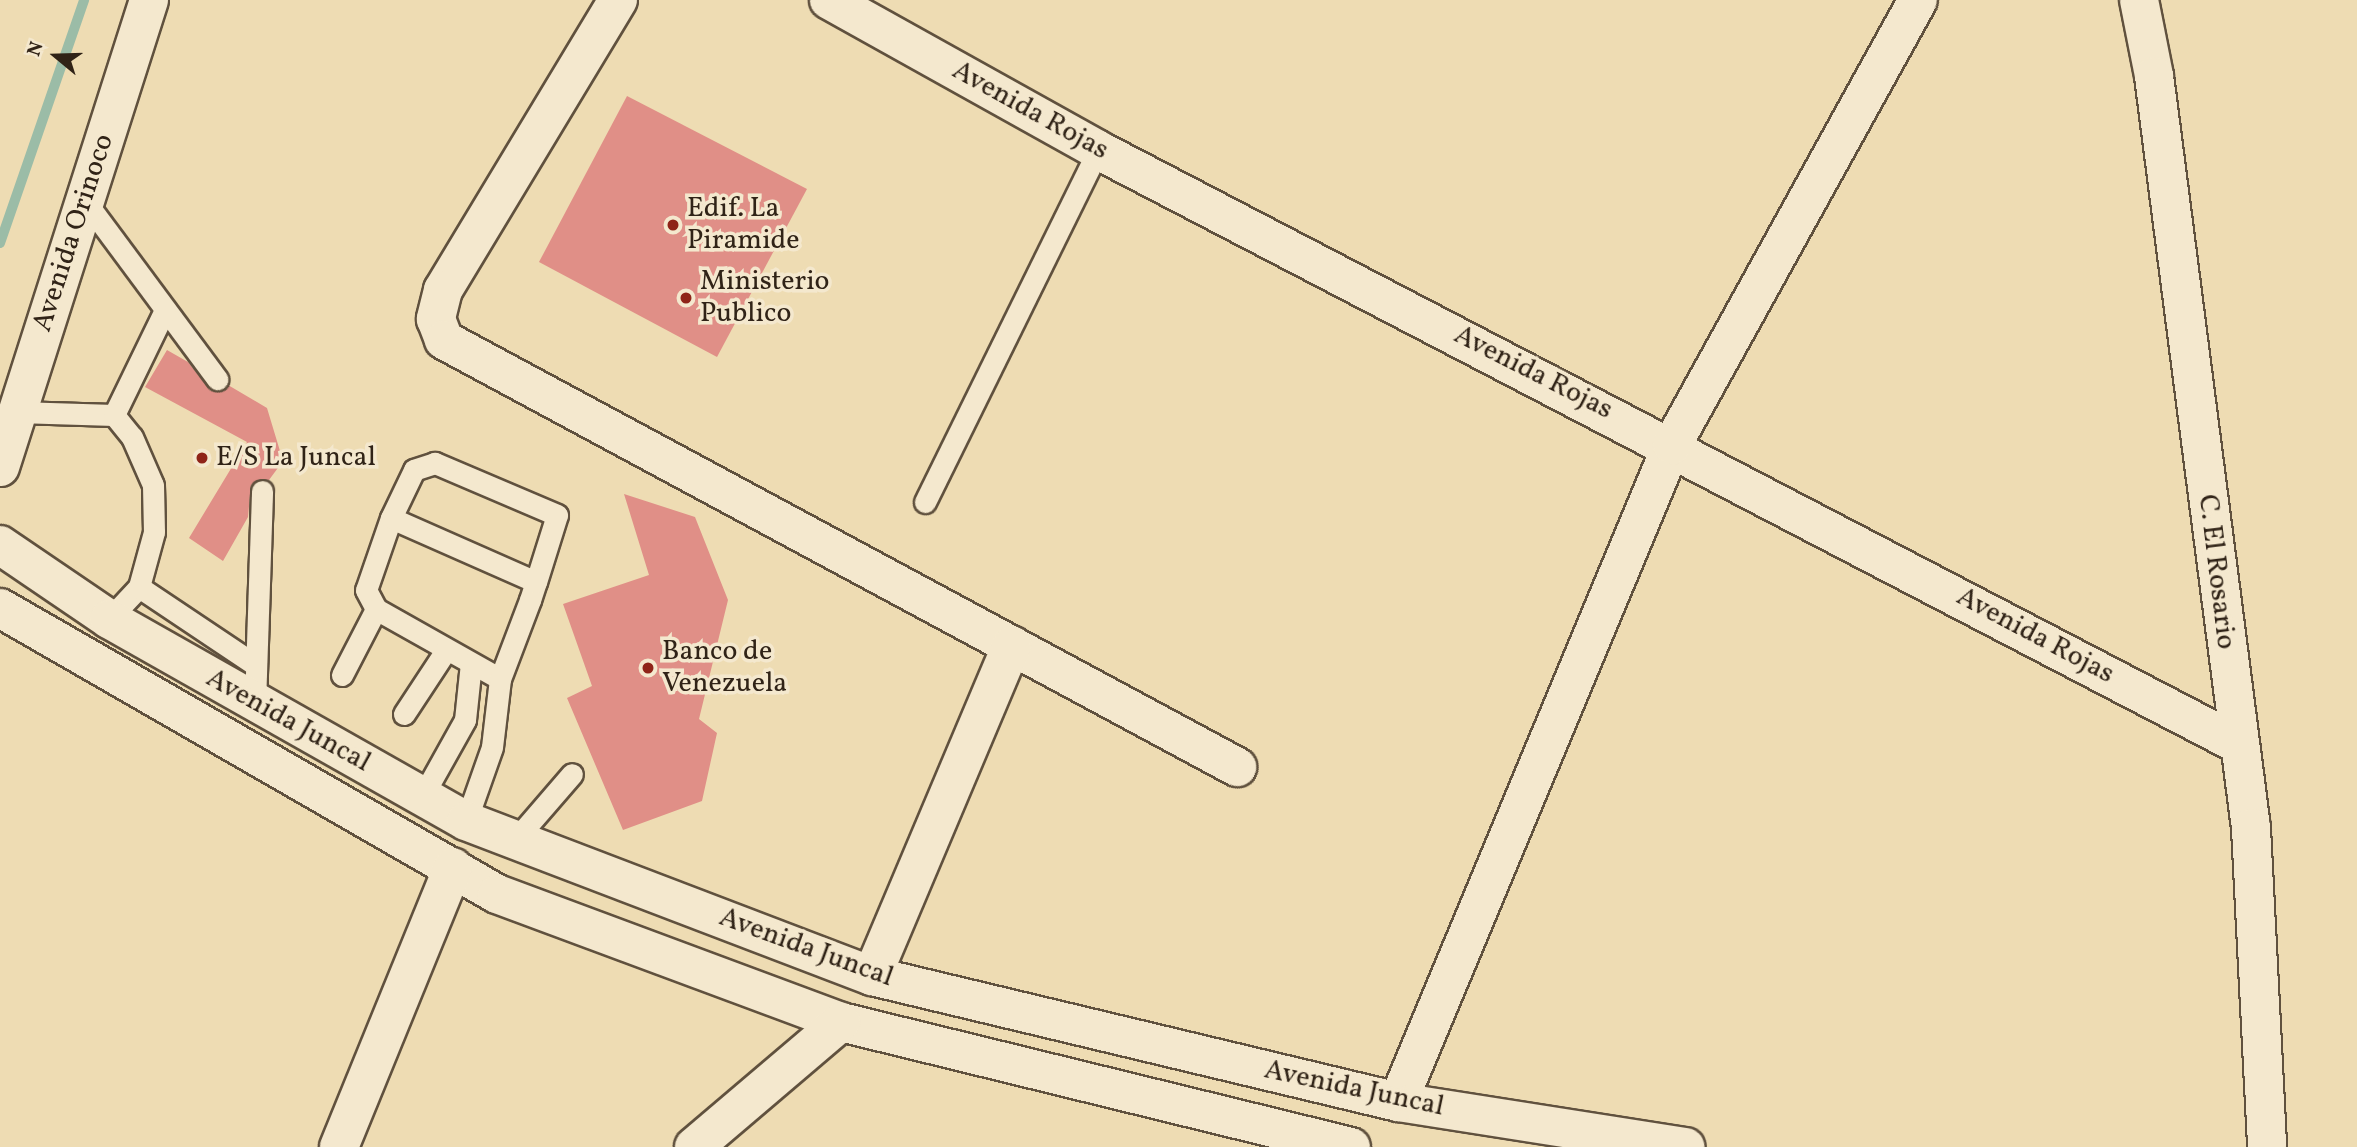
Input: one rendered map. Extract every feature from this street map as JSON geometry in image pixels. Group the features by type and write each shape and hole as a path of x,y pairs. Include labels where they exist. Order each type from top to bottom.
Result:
{"street":[{"name":"Avenida Orinoco","path":"0,467 149,0"},
{"path":"618,0 443,290 436,319 444,340 1237,767"},
{"name":"Avenida Rojas","path":"829,0 1098,150 1672,444 2238,744"},
{"path":"1398,1102 1672,444 1918,0"},
{"name":"C. El Rosario","path":"2138,0 2154,76 2238,744 2251,828 2267,1147"},
{"name":"Avenida Juncal","path":"0,545 110,619 255,704 466,821 872,976 1398,1102 1686,1147"},
{"name":"Avenida Juncal","path":"0,608 231,747 453,867 497,894 841,1022 1351,1147"},
{"path":"872,976 1012,645"},
{"path":"339,1147 453,867"},
{"path":"694,1147 841,1022"}],"lane":[{"path":"925,502 1098,150"},
{"path":"85,201 217,379"},
{"path":"114,415 165,310"},
{"path":"17,412 114,415 132,437 153,485 154,532 139,587 110,619"},
{"path":"466,821 492,747 500,679 536,582 557,515 549,507 424,464 391,518 366,590 376,609 500,679"},
{"path":"255,704 254,664 262,491"},
{"path":"391,518 536,582"},
{"path":"139,587 254,664"},
{"path":"342,675 376,609"},
{"path":"404,714 446,650"},
{"path":"422,797 466,720 471,663"},
{"path":"515,840 572,774"}],"building":[{"name":"Edif. La Piramide","path":"627,96 807,189 717,357 539,262"},
{"path":"167,350 188,362 211,391 228,385 267,408 283,461 269,480 251,485 248,517 223,561 189,538 247,442 145,387"},
{"name":"Banco de Venezuela","path":"624,494 695,517 728,600 699,719 717,733 702,801 623,830 567,698 592,686 563,604 649,575"}],"waterway":[{"path":"0,243 84,0"}],"place":[{"name":"Edif. La Piramide","path":"673,225"},
{"name":"Ministerio Publico","path":"686,298"},
{"name":"E/S La Juncal","path":"202,458"},
{"name":"Banco de Venezuela","path":"648,668"}]}
